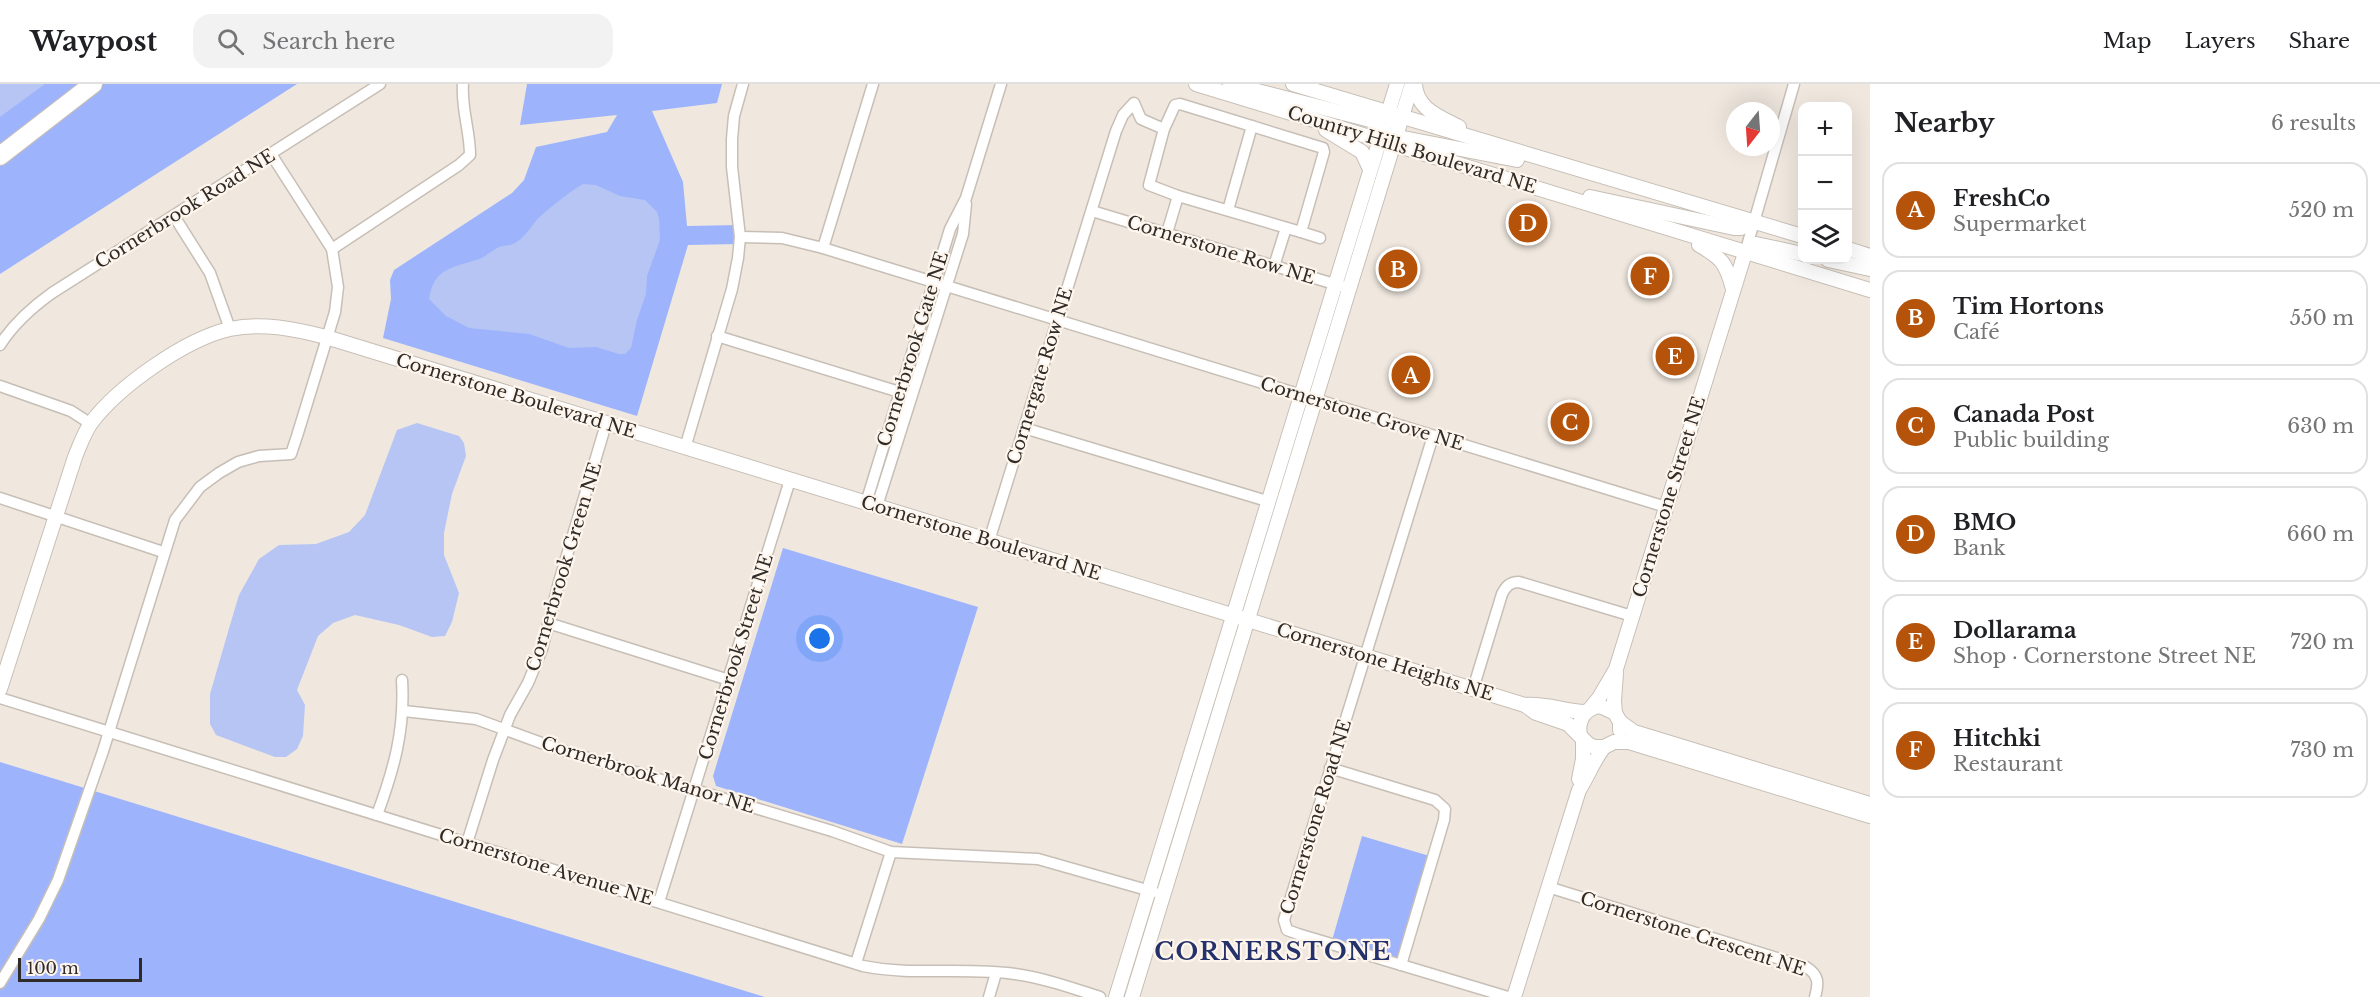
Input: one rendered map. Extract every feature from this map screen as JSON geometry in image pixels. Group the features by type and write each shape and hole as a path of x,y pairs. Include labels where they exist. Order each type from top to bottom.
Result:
{"highway":[{"path":"0,156 93,84"}],"street":[{"name":"Cornerbrook Road NE","path":"0,345 8,332 31,308 380,84"},
{"path":"332,249 459,165 470,155 463,84"},
{"path":"685,448 734,279 740,237 732,167 732,139 734,116 743,84"},
{"path":"823,248 873,84"},
{"name":"Cornerbrook Gate NE","path":"871,505 912,396 950,229 966,198 1001,84"},
{"name":"Country Hills Boulevard NE","path":"1196,84 1379,140"},
{"path":"1230,84 1387,117"},
{"name":"Country Hills Boulevard NE","path":"1293,84 1387,117 1403,116 1798,234"},
{"path":"1116,997 1397,84"},
{"path":"1132,997 1246,620 1414,84"},
{"path":"1414,84 1419,100 1429,111 1490,143"},
{"name":"Cornerstone Street NE","path":"1618,717 1614,701 1617,669 1745,253 1794,84"},
{"name":"Cornergate Row NE","path":"989,541 1116,131 1124,115 1134,103 1141,119 1164,129"},
{"path":"1300,232 1324,152 1323,148 1180,104 1175,105 1164,129 1149,184 1178,196 1320,238"},
{"path":"1295,114 1355,147 1366,158 1370,169"},
{"path":"1228,210 1251,126"},
{"path":"1379,140 1385,135 1396,140 1604,177"},
{"name":"Country Hills Boulevard NE","path":"1396,140 1532,187 1870,290"},
{"path":"0,983 39,919 58,880 109,732 175,520 200,487 238,462 277,453 291,454 335,312 338,287 332,249 271,154"},
{"path":"1532,187 1564,191 1734,228 1741,228 1753,221"},
{"path":"1167,233 1178,196"},
{"name":"Cornerstone Row NE","path":"1092,211 1350,289"},
{"path":"174,216 210,273 230,329"},
{"path":"1656,225 1720,257 1728,272 1733,290"},
{"path":"1274,266 1286,228"},
{"name":"Cornerstone Grove NE","path":"740,237 782,238 823,248 1666,507"},
{"path":"1745,253 1750,245 1756,244 1798,253"},
{"path":"1852,250 1870,256"},
{"path":"1847,264 1870,269"},
{"name":"Cornerbrook Gate NE","path":"871,505 900,392 939,284"},
{"name":"Cornerstone Boulevard NE","path":"0,689 75,457 91,424 111,401 159,363 191,345 230,329 284,327 326,337 1246,620"},
{"path":"717,336 912,396"},
{"path":"0,386 71,411 91,424"},
{"name":"Cornerbrook Green NE","path":"467,843 510,715 535,668 606,424"},
{"path":"1024,428 1267,501"},
{"name":"Cornerstone Road NE","path":"1433,436 1285,914 1285,925 1287,930 1298,934 1508,997"},
{"name":"Cornerbrook Street NE","path":"659,902 790,480"},
{"path":"0,498 164,552"},
{"path":"1473,689 1502,594 1513,582 1632,616"},
{"name":"Cornerstone Heights NE","path":"1246,620 1524,705 1536,713 1569,724 1594,747 1629,742 1870,816"},
{"path":"548,623 729,680"},
{"name":"Cornerstone Street NE","path":"1587,711 1599,698 1617,669"},
{"path":"377,815 392,773 404,711 402,680"},
{"name":"Cornerstone Avenue NE","path":"0,698 856,963 903,971 996,973 1042,980 1100,997"},
{"name":"Cornerstone Heights NE","path":"1524,705 1538,704 1567,711 1587,711 1605,706 1634,732 1870,804"},
{"name":"Cornerbrook Manor NE","path":"404,711 476,719 558,749 832,831 891,852 1038,859 1163,895"},
{"path":"1514,997 1579,790 1582,737 1580,722 1587,711"},
{"path":"1579,790 1593,763 1620,730 1618,717"},
{"path":"1330,768 1435,800 1445,810 1401,965"},
{"path":"856,963 891,852"},
{"name":"Cornerstone Crescent NE","path":"1548,887 1806,967 1818,978 1815,997"},
{"path":"989,997 996,973"}],"shaded area":[{"path":"0,84 297,84 0,274"},
{"path":"0,84 45,84 0,117"},
{"path":"527,84 722,84 717,103 652,111 683,182 687,226 739,225 740,244 688,245 637,416 383,338 391,299 390,280 394,270 512,193 524,180 536,147 607,132 617,115 520,125"},
{"path":"583,184 596,185 620,196 645,200 657,212 659,218 660,240 647,276 646,294 631,348 625,354 596,347 569,348 529,334 469,328 446,316 429,299 435,281 446,270 482,258 499,247 517,242 544,213"},
{"path":"417,423 459,436 464,443 466,456 452,494 444,533 444,555 459,593 452,622 445,636 432,637 399,625 355,615 333,623 318,636 297,690 305,705 303,736 297,749 286,757 275,757 216,735 210,724 210,694 239,595 259,559 279,545 316,544 349,532 365,515 397,430"},
{"path":"783,548 978,607 902,844 716,786 713,776"},
{"path":"0,762 765,997 0,997"},
{"path":"1362,836 1433,857 1401,965 1331,944"}],"place":[{"name":"BMO","path":"1528,223"},
{"name":"Tim Hortons","path":"1398,269"},
{"name":"Hitchki","path":"1650,276"},
{"name":"Dollarama","path":"1675,356"},
{"name":"FreshCo","path":"1411,375"},
{"name":"Canada Post","path":"1570,422"}],"district":[{"name":"CORNERSTONE","path":"1273,952"}]}
